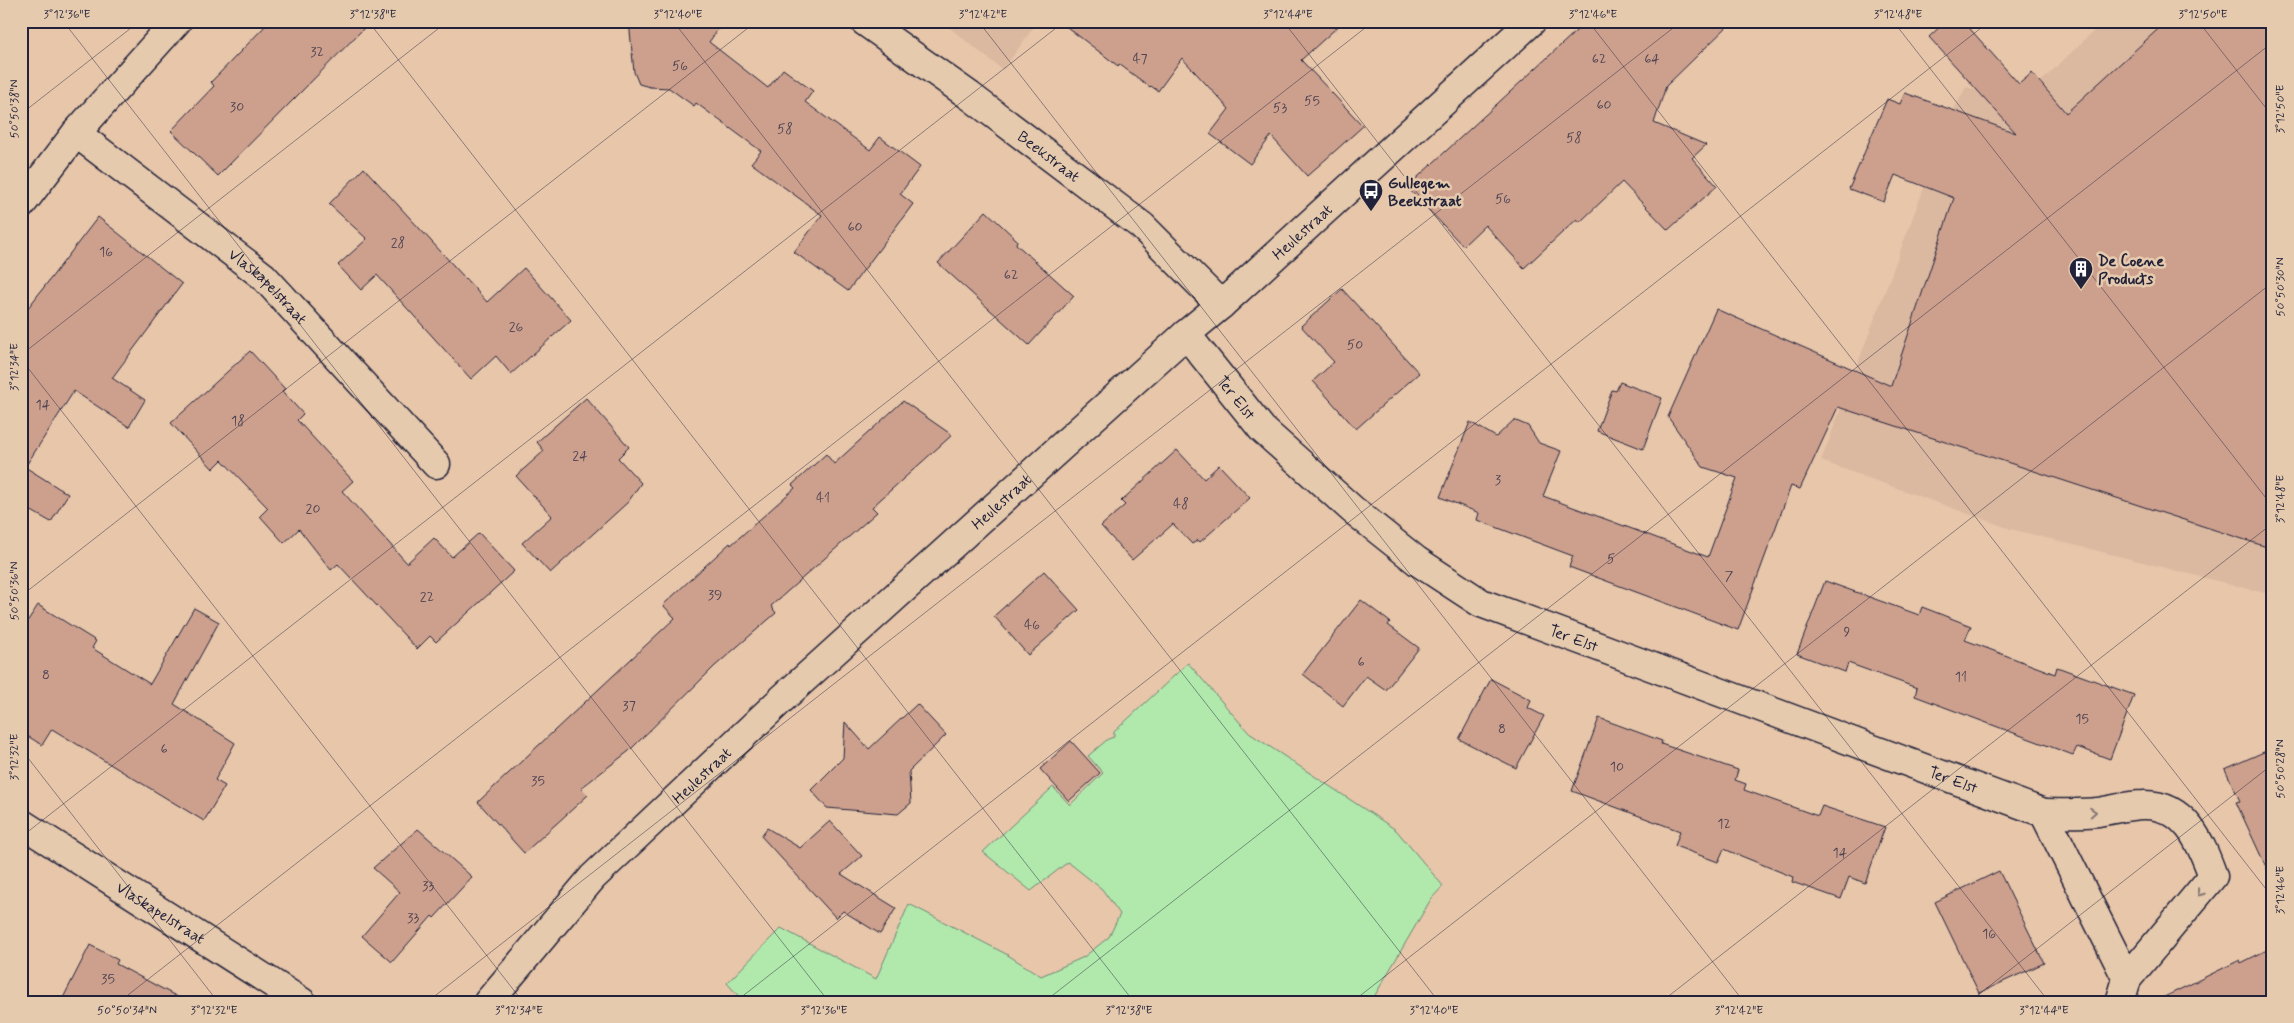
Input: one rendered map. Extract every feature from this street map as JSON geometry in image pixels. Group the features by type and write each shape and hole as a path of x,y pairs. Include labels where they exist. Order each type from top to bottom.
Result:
{"street":[{"path":"21,205 76,133 177,21"},
{"name":"Beekstraat","path":"864,21 970,96 1142,226 1221,305"},
{"name":"Heulestraat","path":"488,1002 593,877 783,698 1186,334 1221,305 1532,21"},
{"name":"Vlaskapelstraat","path":"76,133 263,276 436,464"},
{"name":"Ter Elst","path":"1186,334 1262,429 1353,510 1417,560 1481,604 2044,813 2097,812 2146,805 2164,809 2186,821 2202,845 2213,876 2123,990 2044,813"},
{"name":"Vlaskapelstraat","path":"21,823 302,1002"}],"shaded area":[{"path":"941,21 1038,21 1003,70"},
{"name":"De Coene Products","path":"2104,21 2273,21 2273,595 2011,529 1821,461 1953,111 1966,87 2020,102"}],"green space":[{"path":"1188,663 1249,733 1396,830 1443,886 1431,899 1371,1002 744,1002 727,983 781,928 876,979 909,904 1006,954 1041,976 1084,957 1109,937 1120,914 1102,889 1068,862 1031,891 983,852 1053,787 1070,805 1103,773 1088,756 1108,739 1114,737 1114,732"}],"building":[{"path":"270,21 371,21 218,176 171,131 214,86 211,82"},
{"path":"629,21 724,21 709,42 768,88 783,69 813,91 805,102 870,150 880,137 920,167 900,194 913,204 848,291 794,252 822,215 751,163 761,151 696,103 694,106 669,88 650,87 639,84 634,72"},
{"path":"1059,21 1344,21 1301,60 1363,126 1307,176 1271,136 1250,164 1210,134 1229,109 1182,58 1158,91 1119,64 1118,66"},
{"path":"1587,21 1733,21 1666,86 1654,123 1706,145 1692,158 1717,186 1668,230 1622,182 1580,222 1577,219 1524,268 1485,225 1463,246 1407,187"},
{"name":"De Coene Products","path":"1946,21 1963,21 2019,84 2032,73 2066,113 2167,21 2273,21 2273,549 1838,407 1800,489 1791,486 1738,630 1569,567 1573,556 1477,520 1479,513 1440,497 1470,422 1496,437 1514,420 1528,426 1539,443 1561,451 1543,496 1708,557 1737,478 1703,467 1668,417 1716,309 1891,386 1954,198 1895,175 1884,202 1849,189 1887,99 1900,104 1905,93 2016,133 1929,37"},
{"path":"364,168 487,302 524,268 571,320 511,374 496,356 471,379 377,275 361,290 338,265 367,239 329,204"},
{"path":"986,211 1017,240 1016,244 1074,296 1029,345 938,263"},
{"path":"98,217 182,284 112,378 145,400 129,427 74,391 25,467 68,494 51,522 21,505 21,317"},
{"path":"1342,289 1419,373 1356,429 1313,381 1334,362 1301,326"},
{"path":"250,351 285,389 282,391 303,414 297,420 353,481 342,491 407,563 434,538 452,557 479,533 514,571 436,642 430,636 417,649 338,564 331,570 299,529 284,543 260,516 268,508 222,460 213,469 171,423"},
{"path":"1620,382 1662,398 1643,449 1597,431 1612,390 1616,391"},
{"path":"586,398 629,447 618,458 641,483 628,502 550,573 522,543 552,516 516,476 544,451 537,442"},
{"path":"903,401 952,435 872,507 877,512 771,606 776,613 715,666 629,751 581,788 588,795 524,853 478,802 675,618 663,605 730,543 731,545 795,488 792,485 826,454 834,464"},
{"path":"1177,450 1204,479 1219,465 1250,498 1200,542 1198,540 1192,544 1173,524 1132,560 1101,526 1125,505 1121,501"},
{"path":"1044,571 1079,610 1028,655 994,616"},
{"path":"1825,581 1919,615 1922,607 1971,626 1965,640 2055,674 2057,667 2134,695 2110,759 2077,747 2073,755 1915,696 1917,688 1848,663 1845,672 1797,654"},
{"path":"1361,600 1390,622 1388,625 1419,648 1386,690 1366,676 1343,706 1303,674"},
{"path":"38,605 96,641 92,648 150,684 194,608 219,622 174,704 235,743 215,780 225,786 204,821 52,729 42,745 21,732 21,631"},
{"path":"1491,679 1531,700 1528,708 1544,716 1516,768 1459,739"},
{"path":"917,704 946,735 909,771 911,803 898,814 827,808 811,790 843,758 845,722 869,749"},
{"path":"1599,718 1662,741 1661,744 1738,770 1735,780 1746,784 1744,790 1818,816 1822,806 1885,827 1865,883 1849,877 1841,899 1792,882 1793,877 1724,849 1718,862 1675,846 1680,831 1572,791"},
{"path":"1071,741 1100,773 1069,801 1040,769"},
{"path":"2273,748 2273,882 2236,802 2240,801 2225,769"},
{"path":"830,821 862,856 841,874 896,908 880,934 843,911 836,918 761,836 767,828 800,848"},
{"path":"418,829 472,877 434,918 432,916 392,962 362,936 400,892 373,868"},
{"path":"1999,871 2044,963 1979,993 1935,902"},
{"path":"90,945 118,960 116,964 187,1002 61,1002"},
{"path":"2273,947 2273,1002 2154,1002 2240,960 2241,963"}],"place":[{"name":"Gullegem Beekstraat","path":"1371,212"},
{"name":"De Coene Products","path":"2081,290"}]}
